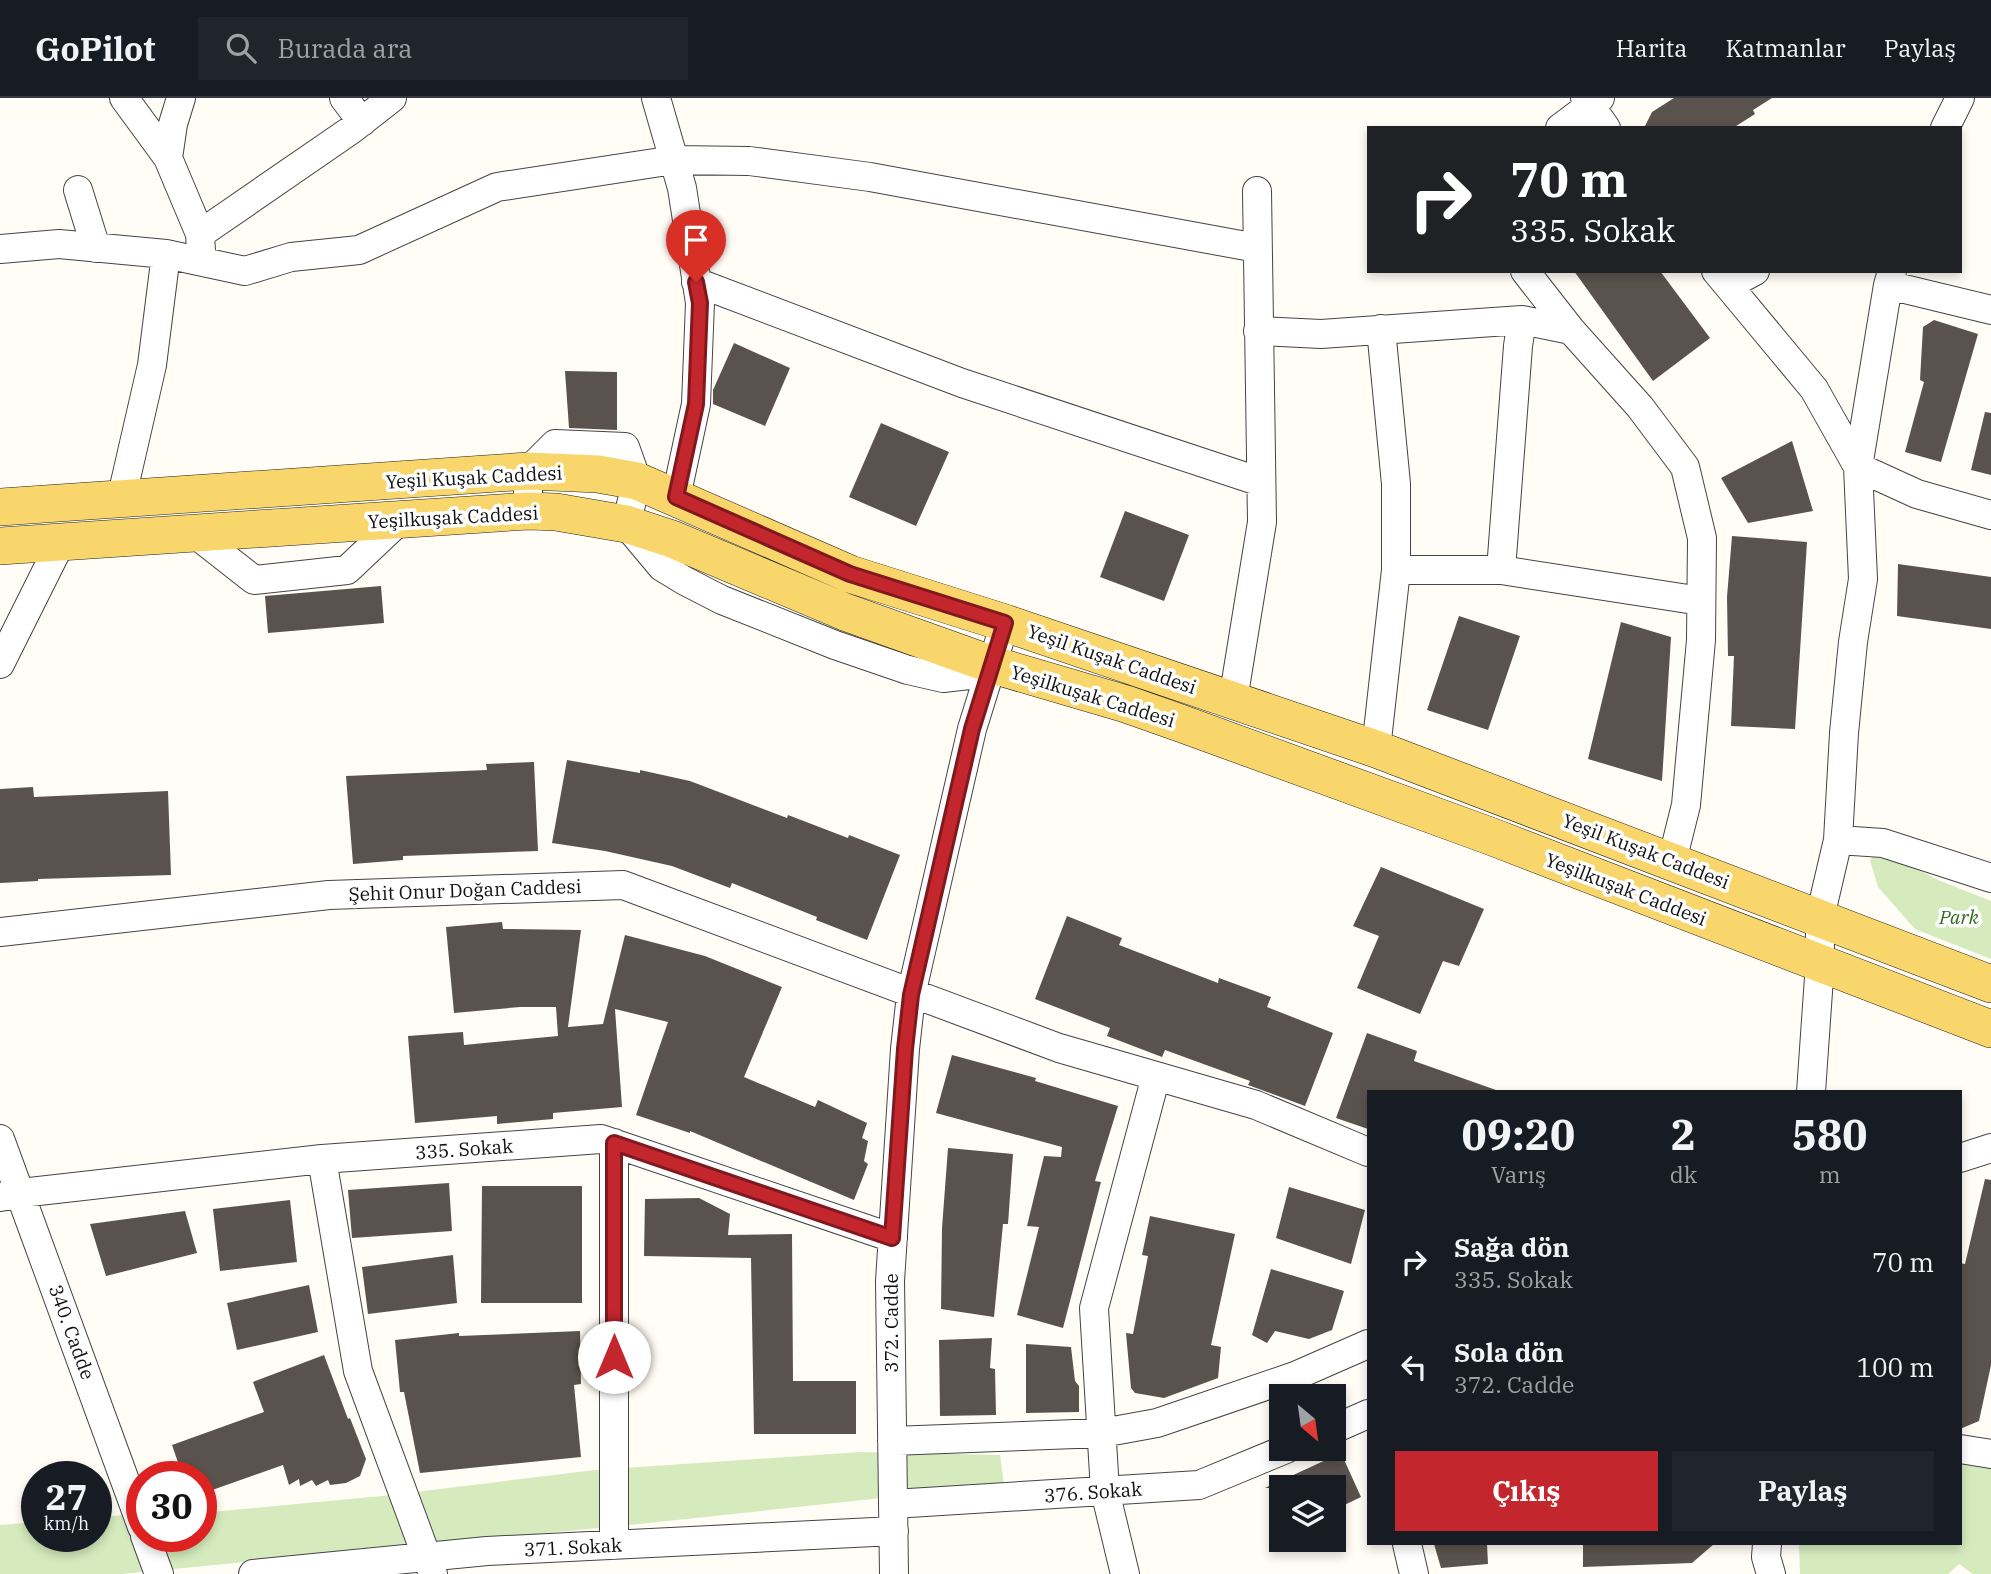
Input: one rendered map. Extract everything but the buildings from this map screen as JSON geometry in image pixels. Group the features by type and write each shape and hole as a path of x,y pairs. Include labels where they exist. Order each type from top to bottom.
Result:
{"main road":[{"name":"Yeşil Kuşak Caddesi","path":"0,507 528,471 598,474 637,481 850,574 1005,623 1376,749 1991,984"},
{"name":"Yeşilkuşak Caddesi","path":"0,546 528,511 556,512 626,524 704,551 845,612 993,665 1126,704 1490,836 1991,1029"}],"street":[{"path":"124,98 168,158 201,247 245,271 290,257 359,250 497,187 674,160 749,161 870,177 1257,248"},
{"path":"168,158 173,124 181,98"},
{"path":"344,98 362,122"},
{"path":"0,249 59,244 166,254 201,247 391,98"},
{"path":"656,98 682,188 700,303 696,404 676,497"},
{"path":"1946,126 1960,98"},
{"path":"1562,126 1592,100 1605,126"},
{"path":"78,190 96,248"},
{"path":"1233,700 1262,522 1257,191"},
{"path":"121,500 152,365 166,254"},
{"path":"1527,273 1572,330 1640,407 1685,467 1702,538 1701,640 1686,805 1672,861"},
{"path":"1746,273 1723,278 1814,388 1858,467 1917,494 1991,516"},
{"path":"1811,1090 1820,963 1820,917 1838,840 1844,733 1853,642 1863,579 1858,467 1890,278 1991,310"},
{"path":"696,282 962,383 1261,482"},
{"path":"1258,331 1321,334 1522,320 1572,330"},
{"path":"1501,570 1522,320"},
{"path":"1376,749 1396,570 1396,484 1381,329"},
{"path":"528,471 528,511"},
{"path":"626,524 637,481"},
{"path":"194,533 254,580 347,570 401,519"},
{"path":"0,664 61,542"},
{"path":"1396,570 1501,570 1701,601"},
{"name":"372. Cadde","path":"894,1574 890,1281 911,995 972,729 1005,623"},
{"path":"1838,840 1883,843 1991,878"},
{"name":"Şehit Onur Doğan Caddesi","path":"0,932 329,895 623,885 911,995 1059,1048 1256,1105 1367,1152"},
{"path":"1125,1574 1105,1491 1094,1308 1156,1076"},
{"name":"340. Cadde","path":"0,1139 11,1195 126,1486"},
{"name":"335. Sokak","path":"11,1195 322,1159 601,1139 892,1238"},
{"path":"614,1143 614,1545"},
{"path":"1962,1157 1991,1147"},
{"path":"322,1159 358,1371 430,1566"},
{"path":"892,1441 1102,1433 1157,1423 1295,1376 1367,1344"},
{"path":"1346,1424 1367,1414"},
{"path":"1962,1449 1991,1454"},
{"name":"376. Sokak","path":"894,1518 1105,1491 1199,1485 1269,1456"},
{"name":"371. Sokak","path":"253,1574 430,1566 487,1551 614,1545 894,1518"},
{"path":"1407,1545 1415,1574"},
{"path":"1767,1545 1766,1557 1771,1574"},
{"path":"151,1552 159,1574"}],"green space":[{"name":"Park","path":"1880,849 1938,880 1991,901 1991,959 1915,929 1878,887 1870,860"},
{"path":"861,1452 1000,1455 1004,1485 639,1524 122,1574 0,1574 0,1525 21,1523 21,1552 112,1552 112,1516 126,1515 126,1552 217,1552 217,1511 382,1496 595,1470"},
{"path":"1962,1460 1991,1464 1991,1574 1973,1574 1959,1564 1948,1574 1800,1574 1799,1545 1962,1545"}],"route":[{"path":"614,1357 614,1143 892,1238 911,995 972,729 1005,623 850,574 676,497 696,404 700,303 696,282"}]}
